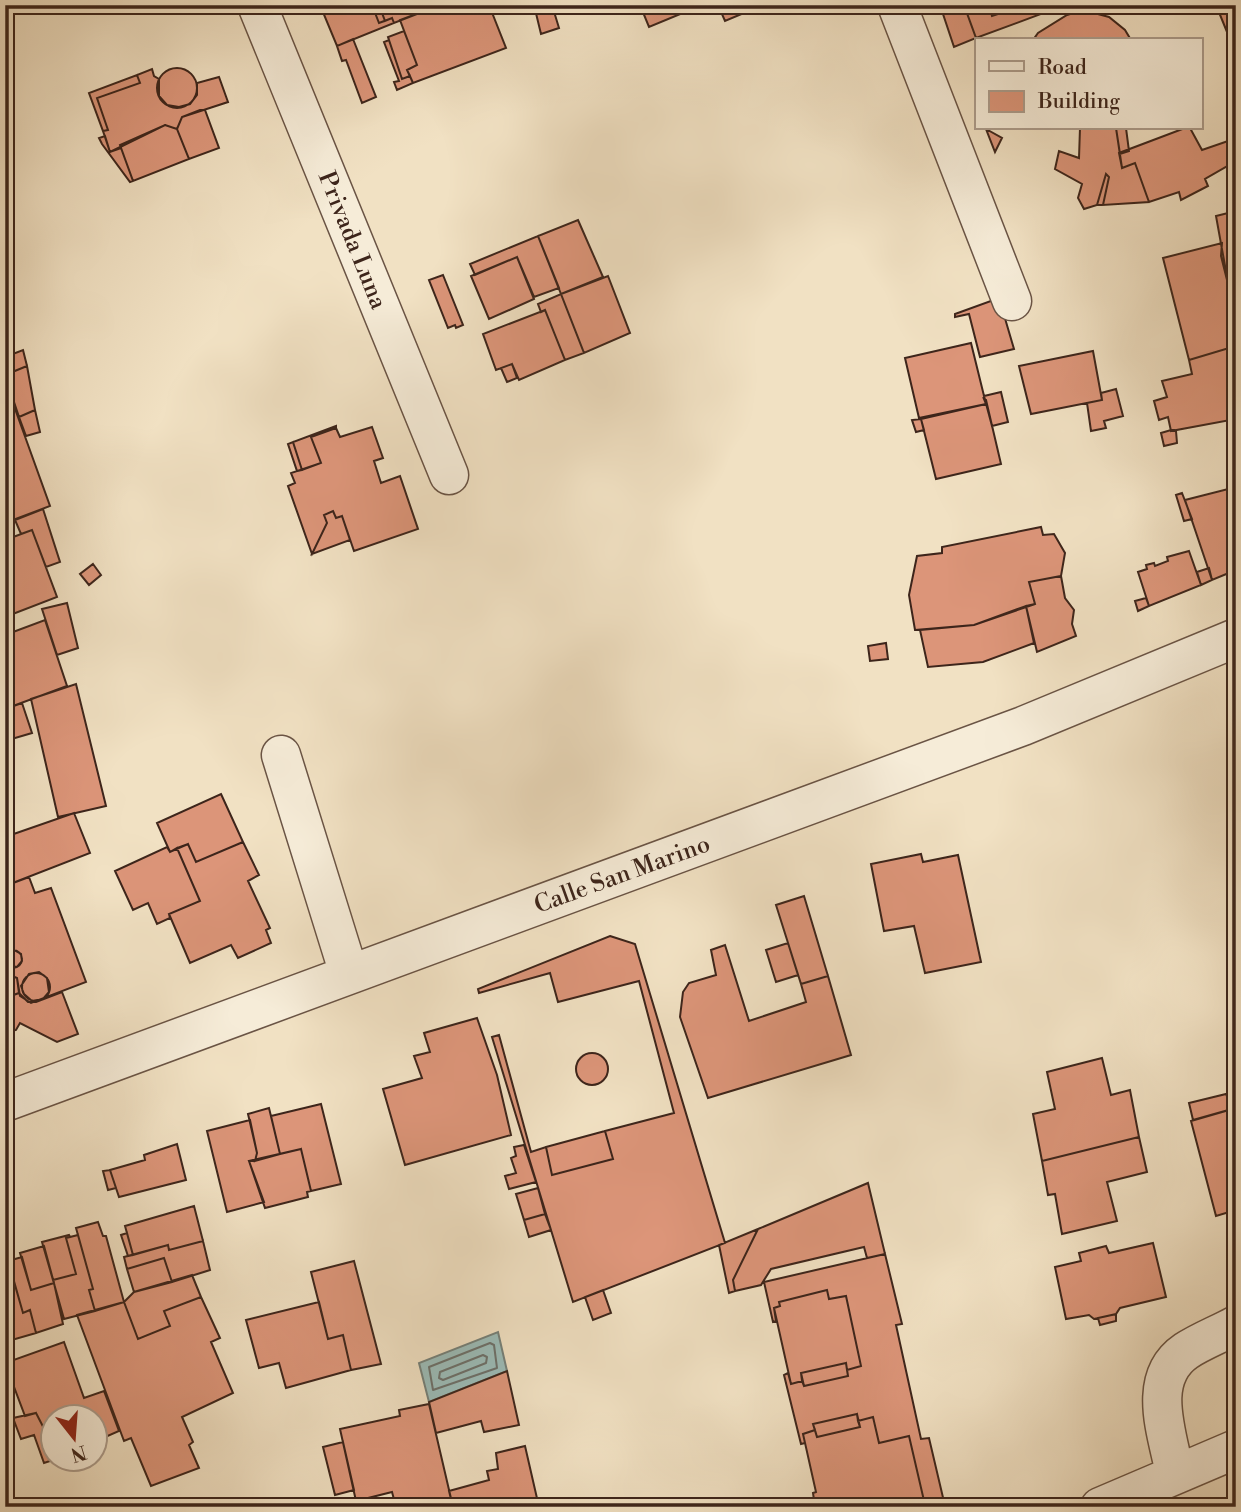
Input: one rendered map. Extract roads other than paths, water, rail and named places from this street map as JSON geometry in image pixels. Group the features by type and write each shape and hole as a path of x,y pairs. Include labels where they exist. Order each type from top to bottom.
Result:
{"street":[{"name":"Privada Luna","path":"257,5 449,475"},
{"path":"897,5 1012,301"},
{"name":"Calle San Marino","path":"5,1101 1023,726 1236,638"},
{"path":"281,755 349,974"},
{"path":"1175,1474 1160,1399 1168,1371 1185,1352 1236,1325"},
{"path":"1100,1507 1236,1448"}],"water":[{"path":"498,1332 507,1371 429,1402 419,1363"}]}
